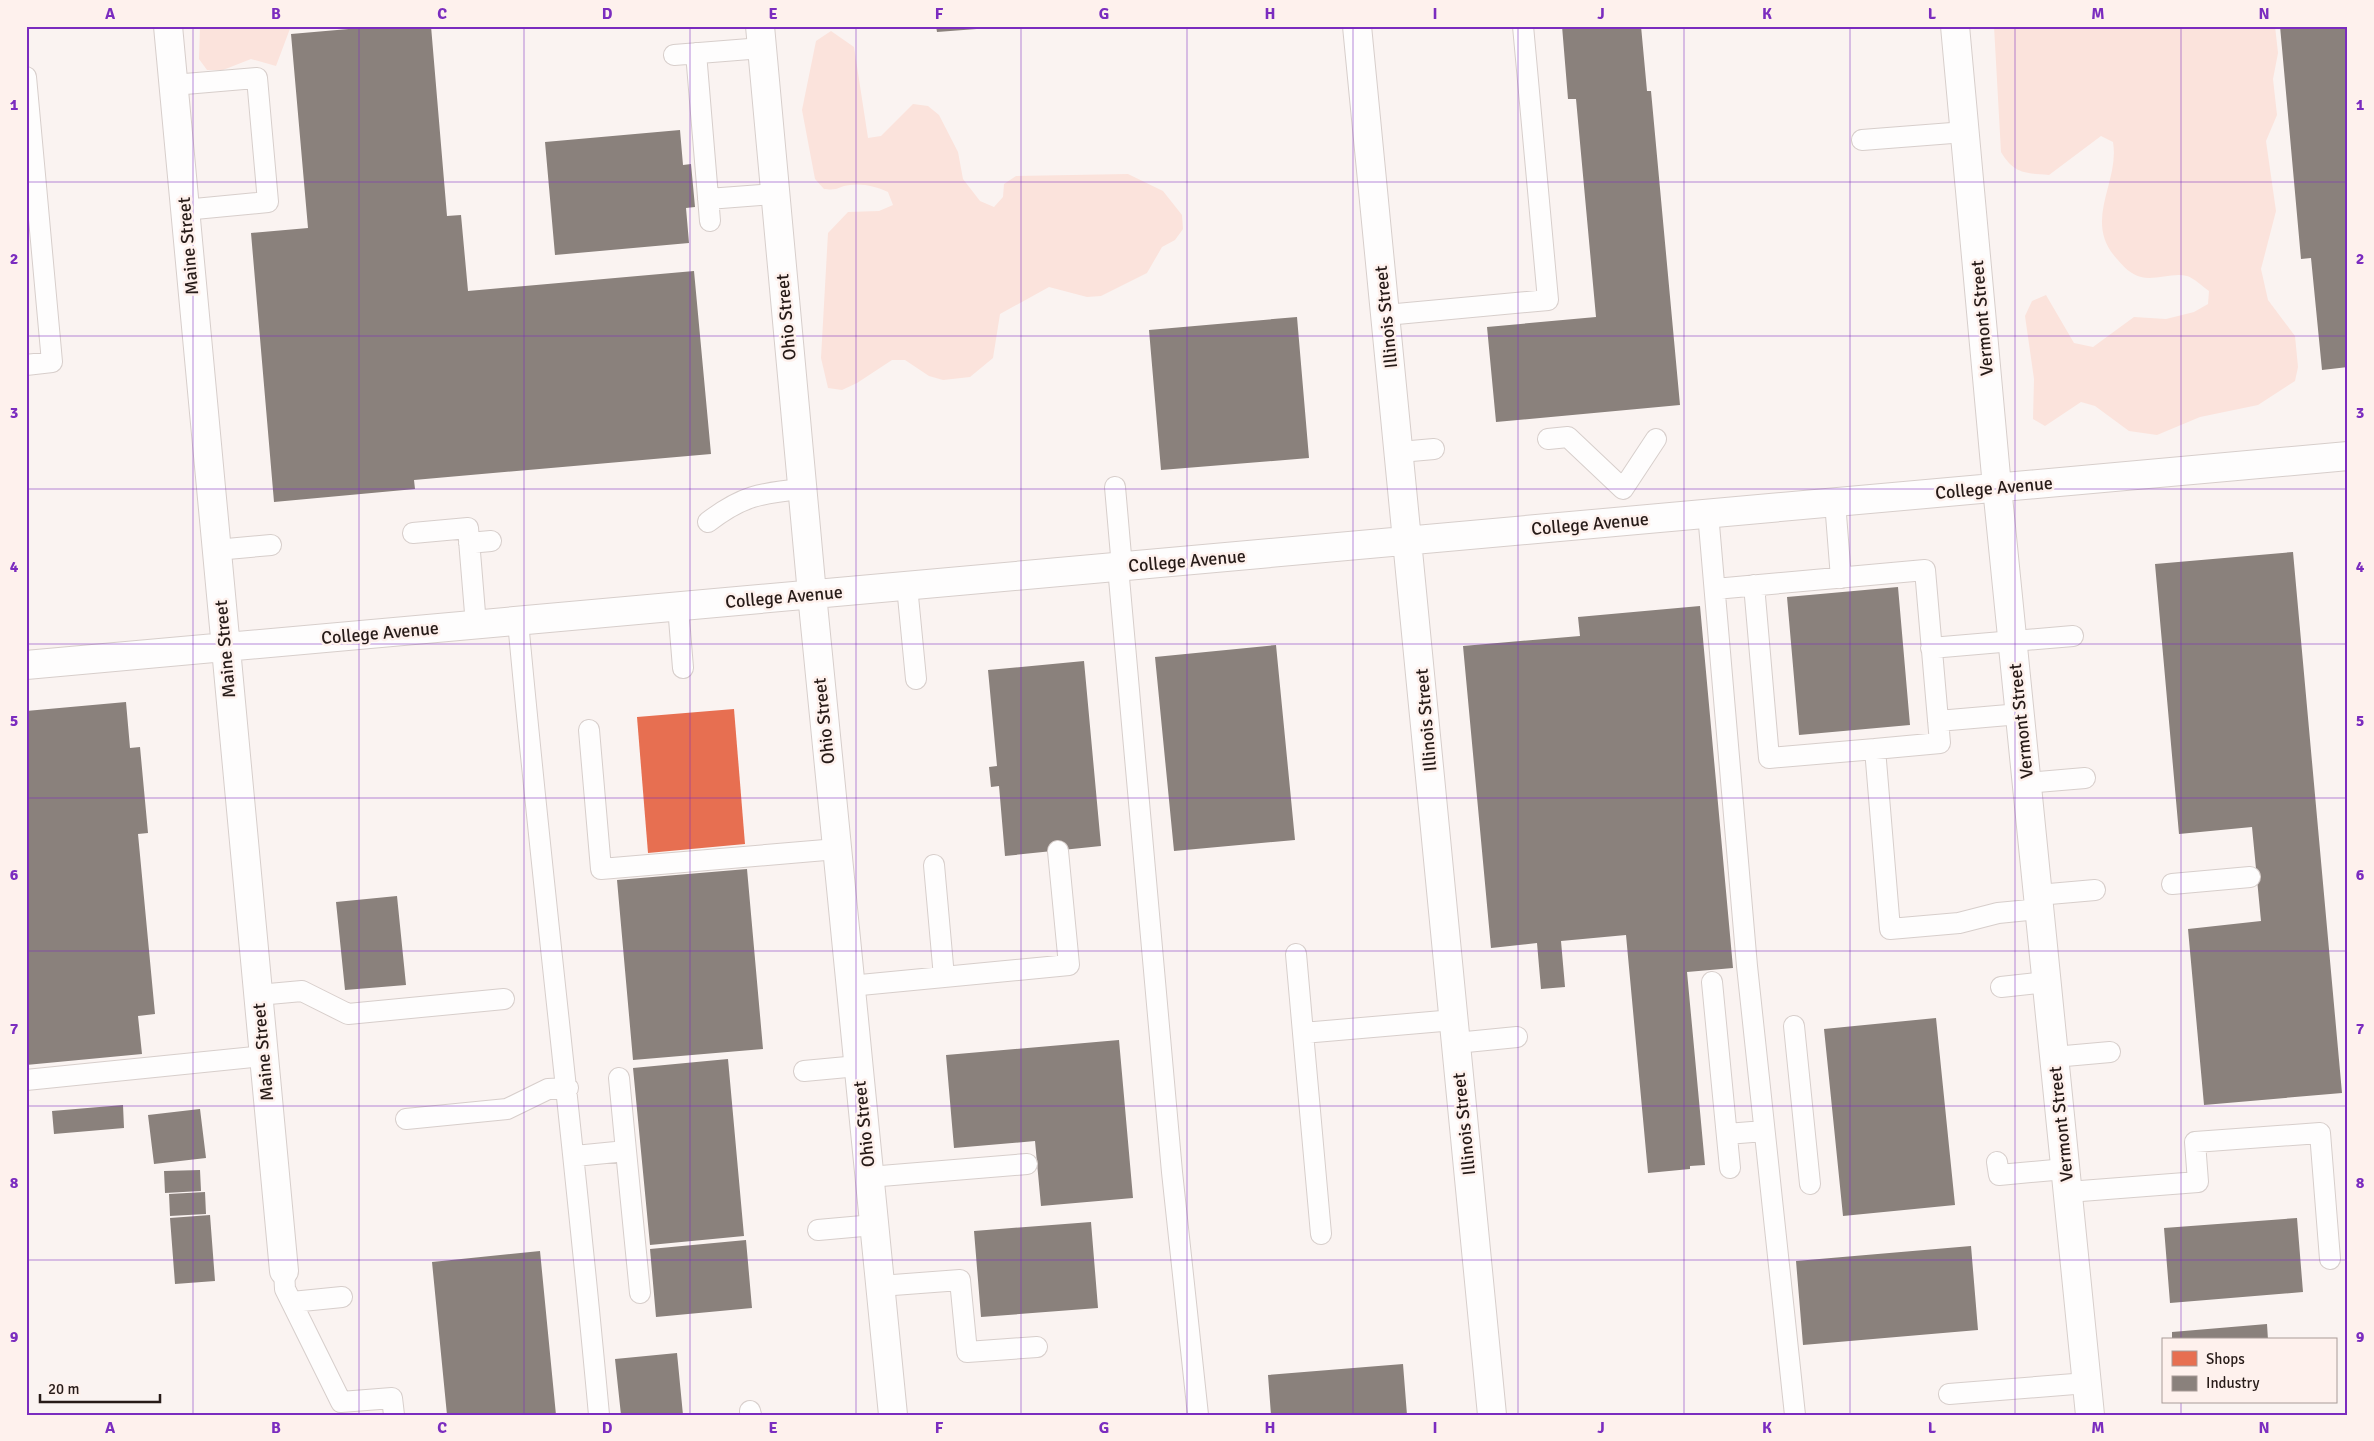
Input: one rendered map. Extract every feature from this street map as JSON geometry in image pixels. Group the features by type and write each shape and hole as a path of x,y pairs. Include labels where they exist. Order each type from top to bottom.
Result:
{"street":[{"name":"Maine Street","path":"168,26 284,1271"},
{"name":"Illinois Street","path":"1357,26 1400,452 1492,1415"},
{"name":"Vermont Street","path":"1955,26 1997,487 2090,1415"},
{"name":"Ohio Street","path":"761,37 812,594 893,1415"},
{"name":"College Avenue","path":"26,666 2348,456"}],"lane":[{"path":"1386,315 1548,300 1523,26"},
{"path":"674,55 696,53 761,37"},
{"path":"696,53 710,221"},
{"path":"26,77 31,175 52,362 26,365"},
{"path":"173,85 257,78 268,202 184,210"},
{"path":"1862,140 1965,132"},
{"path":"708,200 775,194"},
{"path":"1548,439 1568,437 1623,489"},
{"path":"1626,521 1623,489 1656,439"},
{"path":"1400,452 1434,449"},
{"path":"1115,486 1120,567 1172,1172 1198,1415"},
{"path":"708,522 730,505 762,493 802,489"},
{"path":"1835,502 1841,578"},
{"path":"1708,513 1727,745 1764,1131 1795,1415"},
{"path":"413,532 468,528 476,624"},
{"path":"469,543 491,541"},
{"path":"216,550 271,545"},
{"path":"1715,589 1754,585 1924,570 1940,743 1769,758 1754,585"},
{"path":"907,586 916,680"},
{"path":"678,606 683,668"},
{"path":"518,621 546,916 568,1088 599,1415"},
{"path":"1931,648 2073,636"},
{"path":"1938,721 2020,714"},
{"path":"589,730 601,869 837,849"},
{"path":"1874,749 1890,929 1959,923 2039,902 2095,890"},
{"path":"2027,783 2085,778"},
{"path":"850,986 1069,965 1058,851"},
{"path":"934,865 944,977"},
{"path":"2172,884 2250,877"},
{"path":"1296,954 1320,1234"},
{"path":"1712,982 1730,1168"},
{"path":"2001,987 2047,982"},
{"path":"258,994 302,991 348,1014 504,999"},
{"path":"1794,1026 1810,1184"},
{"path":"1303,1033 1455,1031 1517,1037"},
{"path":"2054,1057 2110,1052"},
{"path":"26,1080 264,1056"},
{"path":"804,1071 858,1066"},
{"path":"619,1078 640,1293"},
{"path":"406,1119 507,1109 548,1090 568,1088"},
{"path":"1727,1134 1764,1131"},
{"path":"1998,1162 1999,1175 2066,1180 2198,1182 2195,1142 2320,1133 2330,1259"},
{"path":"574,1156 626,1151"},
{"path":"869,1177 1027,1164"},
{"path":"818,1230 874,1225"},
{"path":"284,1271 285,1289 341,1402 392,1398 394,1415"},
{"path":"880,1286 960,1280 967,1352 1037,1347"},
{"path":"292,1302 342,1297"},
{"path":"1949,1394 2087,1383"}],"shaded area":[{"path":"200,26 291,26 276,66 251,59 223,70 207,70 199,59"},
{"path":"1994,26 2275,26 2278,53 2273,79 2277,115 2266,141 2276,211 2261,269 2268,300 2295,336 2298,367 2295,381 2258,405 2200,417 2157,435 2129,431 2095,406 2081,402 2045,426 2033,419 2034,379 2025,316 2032,301 2046,295 2074,343 2093,347 2134,317 2166,319 2194,312 2208,304 2209,291 2187,276 2176,275 2146,278 2137,276 2122,265 2107,245 2102,216 2112,172 2113,142 2101,136 2049,175 2021,171 2011,165 2006,159 2001,152"},
{"path":"831,31 854,47 868,138 881,136 913,104 928,106 939,115 958,152 963,179 980,201 994,207 1003,197 1004,184 1016,176 1128,174 1163,191 1182,215 1183,229 1175,240 1162,247 1147,273 1101,296 1087,297 1049,287 1000,314 993,358 970,377 943,380 929,376 905,360 892,360 857,383 842,390 828,388 821,358 828,233 848,212 879,211 893,205 888,192 879,189 865,185 855,185 836,189 824,189 815,179 802,110 816,41"}],"building: Shops":[{"path":"734,709 745,844 648,853 637,717"}],"building: Industry":[{"path":"383,26 431,26 447,216 461,215 468,291 694,271 711,454 414,480 415,489 274,502 251,233 308,228 291,34"},
{"path":"936,26 990,26 990,28 937,32"},
{"path":"1562,26 1641,26 1647,91 1651,91 1680,405 1496,422 1487,327 1596,317 1576,99 1568,99"},
{"path":"2280,26 2348,26 2348,367 2322,370 2311,258 2301,259"},
{"path":"680,130 683,165 691,164 695,207 686,208 689,243 555,255 545,142"},
{"path":"1297,317 1309,458 1161,470 1149,330"},
{"path":"2293,552 2342,1093 2204,1105 2188,929 2261,921 2252,827 2179,834 2155,564"},
{"path":"1898,587 1910,725 1799,735 1787,597"},
{"path":"1700,606 1733,968 1687,972 1705,1165 1690,1166 1690,1169 1648,1173 1626,935 1561,941 1565,987 1541,989 1537,943 1491,948 1463,646 1580,636 1578,617"},
{"path":"1276,645 1295,840 1174,851 1155,657"},
{"path":"1084,661 1101,846 1005,856 999,786 991,787 989,767 997,766 988,670"},
{"path":"126,702 130,748 140,747 148,833 138,834 155,1014 138,1016 142,1054 26,1065 26,711"},
{"path":"747,869 763,1049 633,1060 617,880"},
{"path":"397,896 406,985 345,990 336,902"},
{"path":"1936,1018 1955,1205 1843,1216 1824,1029"},
{"path":"1119,1040 1133,1198 1041,1206 1035,1141 954,1148 946,1055"},
{"path":"728,1059 744,1236 650,1245 633,1068"},
{"path":"123,1105 124,1128 54,1134 52,1111"},
{"path":"200,1109 206,1158 154,1164 148,1115"},
{"path":"200,1170 201,1191 165,1193 164,1171"},
{"path":"205,1192 206,1214 170,1216 169,1194"},
{"path":"210,1215 215,1281 175,1284 170,1218"},
{"path":"2297,1218 2303,1292 2170,1303 2164,1228"},
{"path":"1091,1222 1098,1308 981,1317 974,1231"},
{"path":"746,1240 752,1308 656,1317 650,1249"},
{"path":"1971,1246 1978,1330 1803,1345 1796,1261"},
{"path":"540,1251 556,1415 447,1415 432,1262"},
{"path":"2267,1324 2268,1338 2172,1338 2172,1332"},
{"path":"677,1353 683,1415 621,1415 615,1359"},
{"path":"1403,1364 1407,1415 1271,1415 1268,1375"}]}
